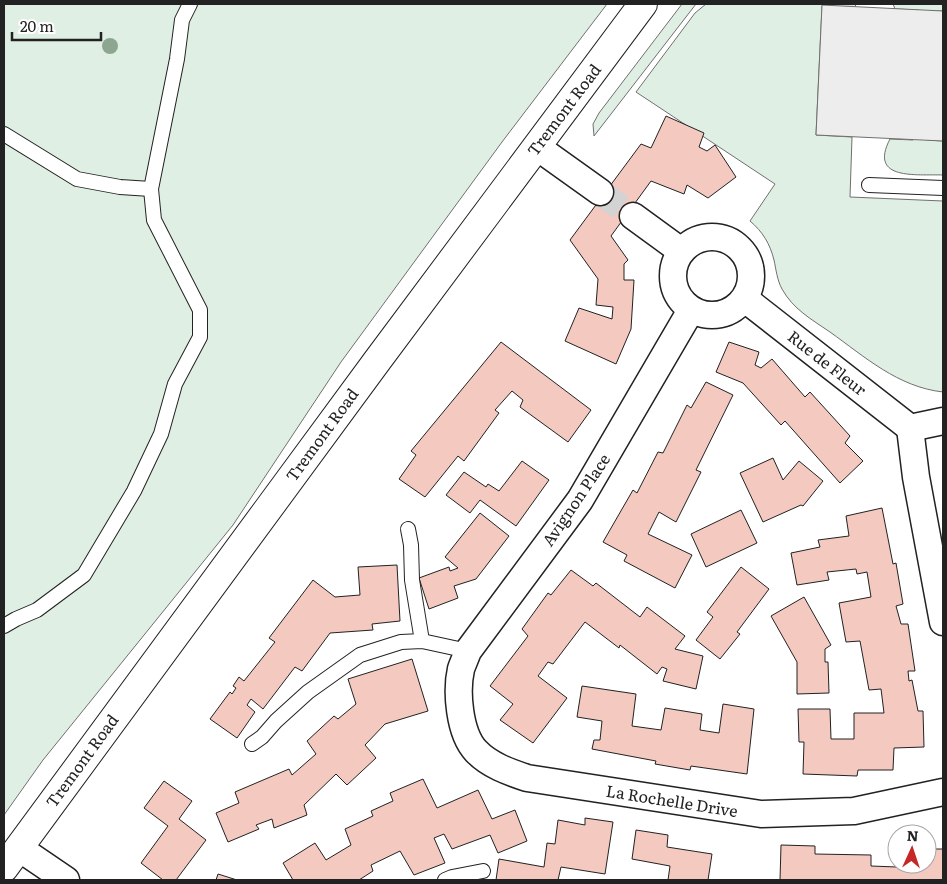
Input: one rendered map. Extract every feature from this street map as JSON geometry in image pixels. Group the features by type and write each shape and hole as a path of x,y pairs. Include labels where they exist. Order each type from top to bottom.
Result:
{"main road":[{"name":"Tremont Road","path":"11,858 371,368 643,4"}],"street":[{"path":"537,147 600,192"},
{"path":"632,216 681,251"},
{"path":"717,236 736,244 748,260 752,280 744,298 730,312 710,316 691,310 676,294 672,272 681,251 697,239 717,236"},
{"name":"Rue de Fleur","path":"744,298 910,428"},
{"name":"Avignon Place","path":"459,686 462,668 468,651 580,500 691,310"},
{"path":"943,421 910,428 916,477 943,622"},
{"name":"La Rochelle Drive","path":"459,686 460,710 466,734 475,751 508,772 527,778 761,814 854,811 943,792"},
{"path":"11,858 66,880"}],"lane":[{"path":"4,626 36,610 84,575 134,491 161,434 175,384 200,338 200,310 154,220 151,189 172,85 182,20 190,4"},
{"path":"4,134 77,179 120,187 151,189"},
{"path":"869,185 943,188"},
{"path":"408,529 411,545 412,580 422,641"},
{"path":"252,744 262,737 276,721 308,692 360,655 401,642 422,641 468,651"},
{"path":"445,880 484,871"}],"green space":[{"path":"4,4 607,4 502,142 341,362 233,525 43,760 4,815"},
{"path":"682,4 696,4 594,136 593,124 599,113"},
{"path":"706,4 856,4 855,7 822,6 816,135 852,137 850,197 943,201 943,392 911,384 883,370 797,308 780,286 768,244 759,229 750,221 775,184 636,92 695,13"},
{"path":"893,4 943,4 943,11 934,11 927,140 943,141 943,175 898,172 890,169 885,162 885,153 890,139 913,140 919,10 895,9"}],"shaded area":[{"path":"822,5 943,11 943,141 816,135"}],"building":[{"path":"666,116 704,133 699,147 707,151 715,145 736,177 708,198 687,185 684,194 651,181 611,236 628,260 624,264 624,280 634,280 631,329 616,364 565,341 579,308 612,319 613,307 596,305 598,279 570,240 641,144 651,148"},
{"path":"501,342 591,410 568,442 520,407 523,400 512,391 495,410 499,413 464,461 458,456 425,497 399,479 416,455 411,451"},
{"path":"729,342 759,352 755,365 761,368 772,359 805,397 810,392 850,436 845,443 863,461 840,483 785,421 781,425 743,383 716,372"},
{"path":"706,382 733,395 696,470 701,472 676,522 659,512 648,534 692,555 675,588 624,561 627,555 603,542 633,490 637,493 658,452 663,453 687,405 691,408"},
{"path":"773,458 783,480 799,461 823,481 803,506 801,505 763,522 740,473"},
{"path":"522,461 549,480 516,526 480,500 470,513 446,495 464,472 486,487 488,484 499,491"},
{"path":"882,508 893,564 896,563 903,604 896,606 901,624 908,624 915,671 908,671 909,681 912,680 918,711 923,711 924,747 894,748 893,770 858,770 857,776 803,774 804,742 799,742 798,709 830,709 831,739 854,739 854,713 884,713 881,689 869,690 860,641 846,642 839,603 871,597 867,572 857,574 856,569 827,572 829,580 797,585 791,553 820,547 818,540 849,536 846,516"},
{"path":"741,510 757,543 706,567 691,534"},
{"path":"480,513 509,536 476,579 454,586 458,598 429,609 419,578 449,567 450,571 458,568 445,557"},
{"path":"397,565 400,621 372,624 373,630 330,633 302,671 295,667 263,709 251,699 247,705 255,712 237,738 210,719 230,692 232,694 236,688 233,686 239,677 244,681 275,642 269,638 313,580 335,597 360,595 358,567"},
{"path":"741,567 769,589 737,632 740,634 720,659 696,640 713,617 707,612"},
{"path":"571,570 593,586 596,583 640,617 647,607 685,636 675,649 703,656 696,689 663,681 667,669 662,667 657,674 620,645 619,648 585,622 553,664 548,662 538,676 567,698 533,743 500,720 513,704 490,686 528,636 522,629 548,593 551,595"},
{"path":"804,597 831,645 825,649 825,662 828,662 829,693 797,694 797,662 771,616"},
{"path":"412,659 428,711 385,724 365,745 376,758 347,785 336,774 304,805 307,815 274,828 272,819 256,825 259,829 228,842 216,813 239,803 235,792 289,769 292,775 316,754 307,741 334,716 338,719 356,704 348,679"},
{"path":"582,686 636,694 632,726 661,730 665,708 702,714 700,730 719,733 723,704 754,709 747,774 691,766 690,770 655,764 656,761 592,749 594,740 600,740 602,721 577,717"},
{"path":"423,779 437,808 478,790 492,819 515,810 527,841 498,853 490,835 452,849 444,834 434,838 445,863 414,875 400,851 371,865 373,871 359,880 293,880 283,863 315,843 326,860 351,845 345,829 373,816 371,811 393,801 390,793"},
{"path":"164,781 192,801 179,819 206,840 176,880 163,880 141,863 168,826 144,808"},
{"path":"585,818 613,822 605,874 561,867 558,880 496,880 499,859 544,867 547,843 555,844 558,820 585,825"},
{"path":"636,830 668,835 667,847 712,854 708,880 668,880 670,866 632,859"},
{"path":"781,845 815,846 815,854 871,855 871,866 887,867 887,874 937,874 937,849 943,849 943,880 780,880"},
{"path":"218,874 237,880 216,880"}],"tunnel":[{"path":"600,192 633,216"}]}
